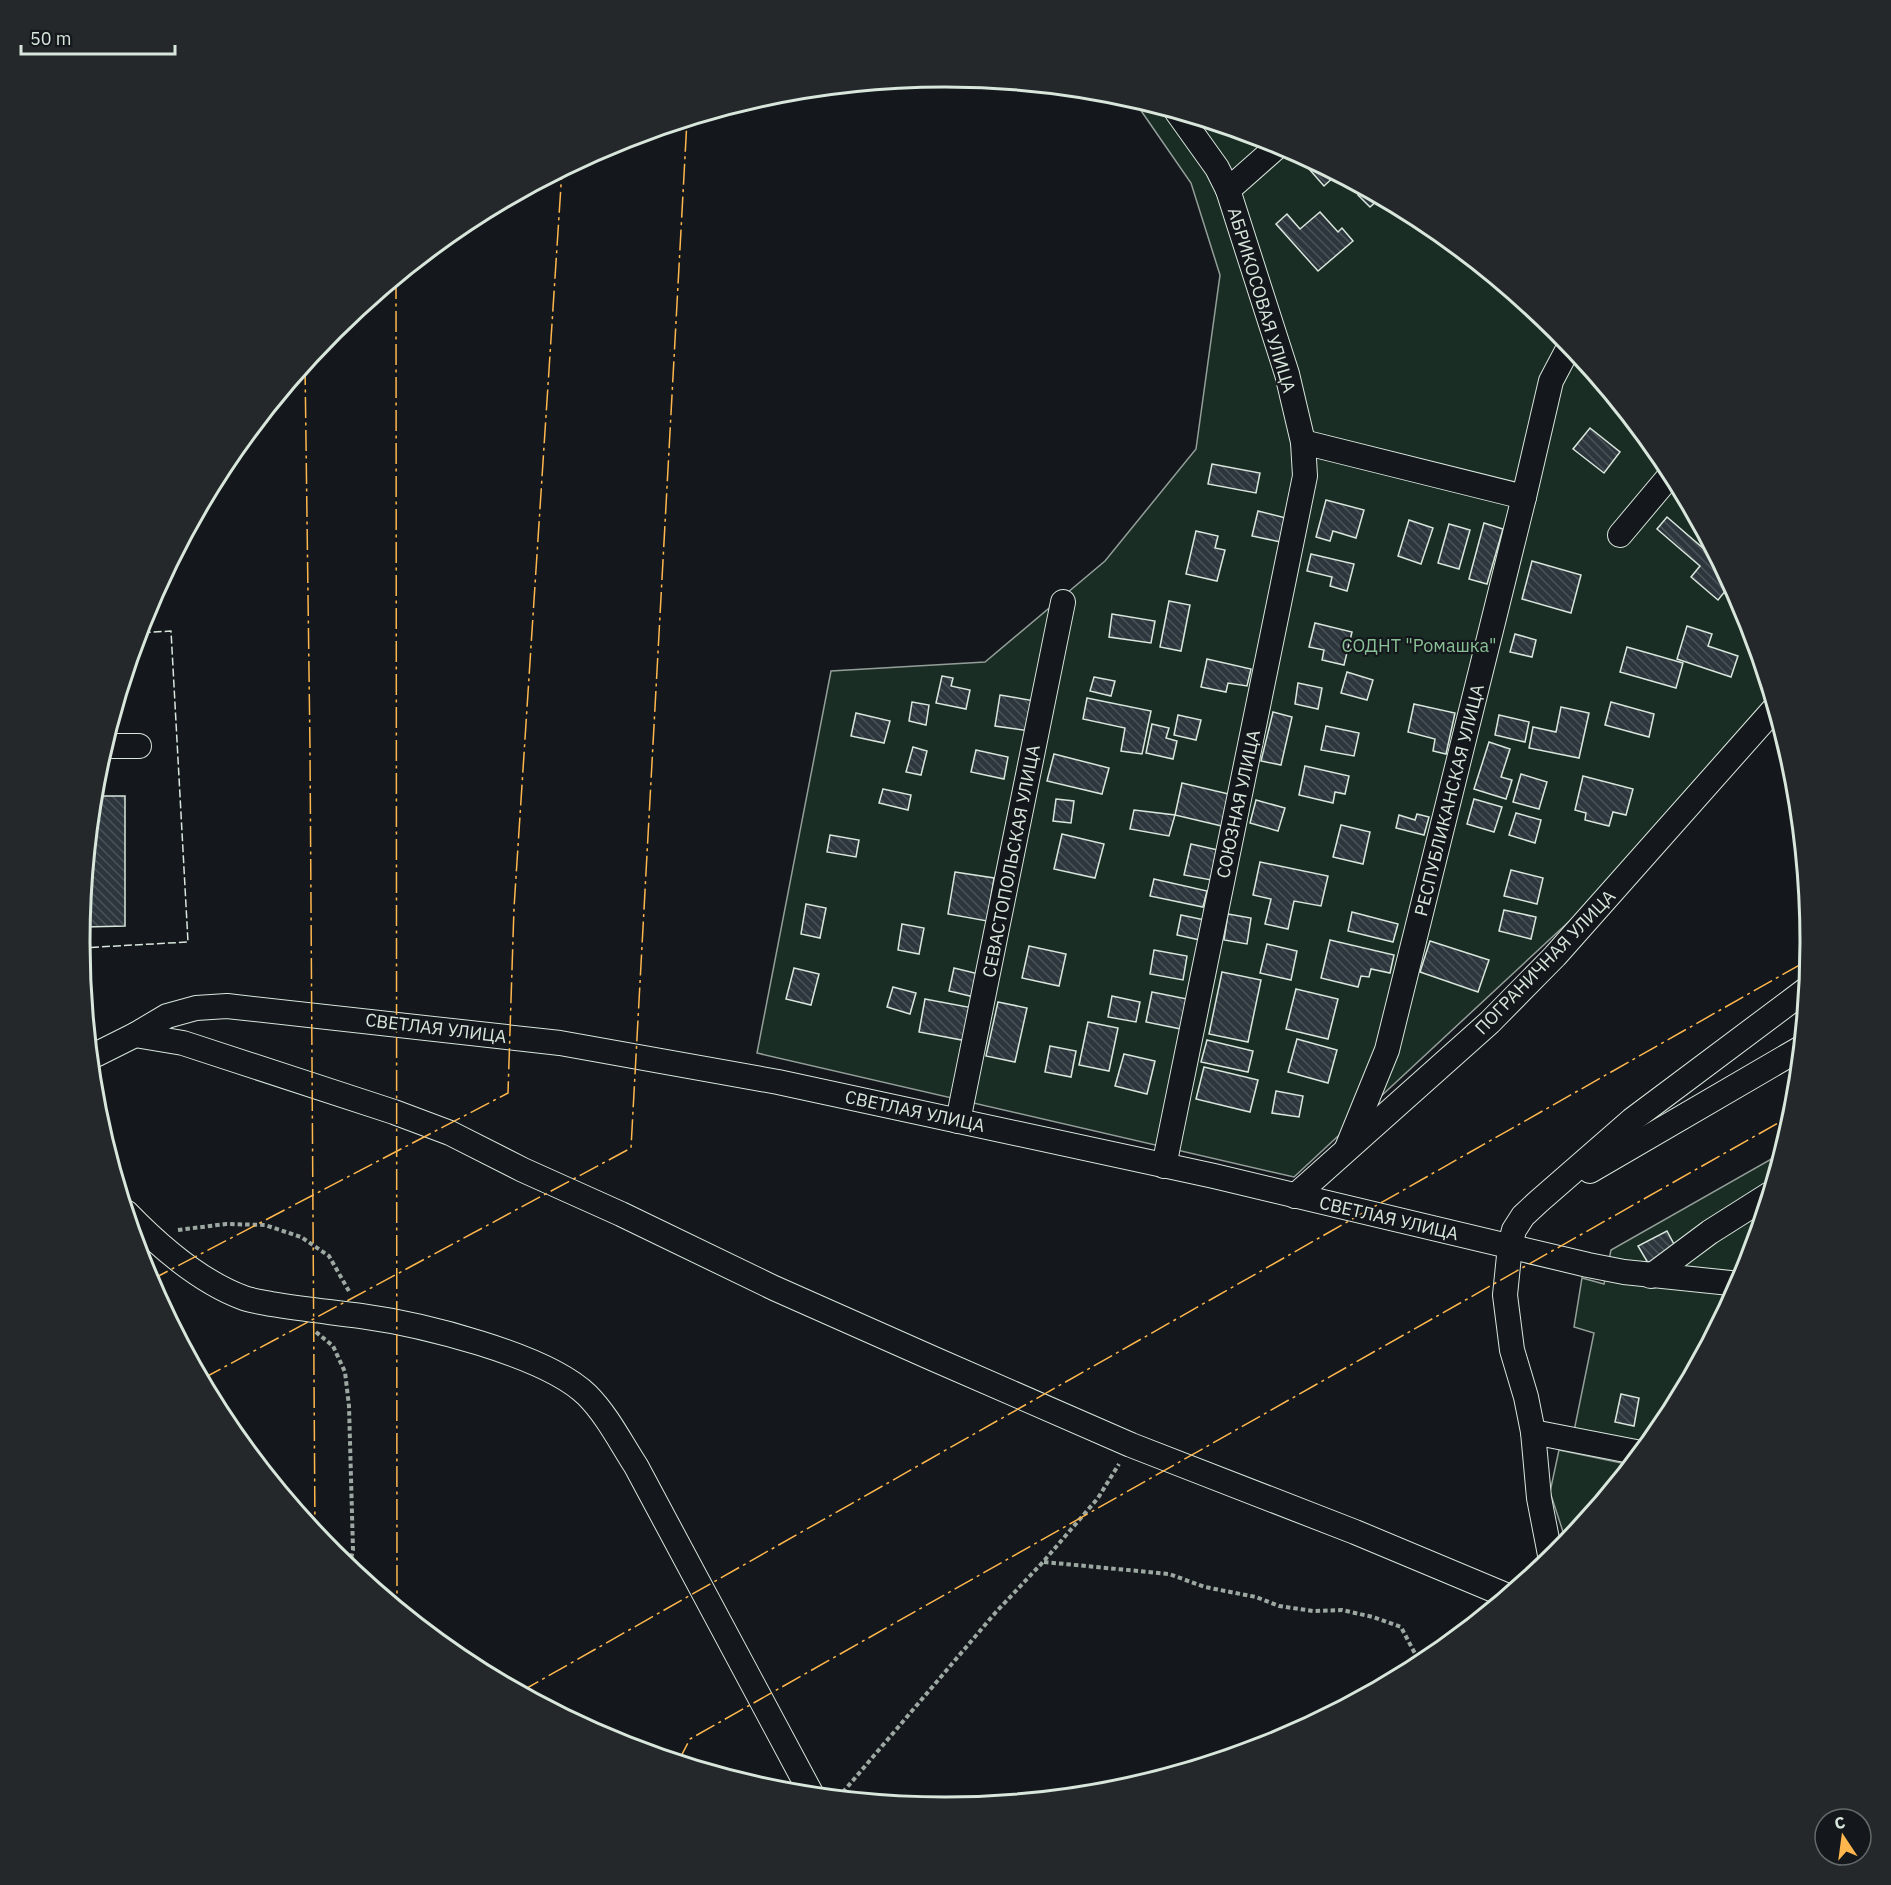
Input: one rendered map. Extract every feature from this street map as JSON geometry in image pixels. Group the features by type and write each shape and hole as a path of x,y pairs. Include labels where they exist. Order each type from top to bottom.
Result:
{"street":[{"path":"1183,121 1216,168 1228,190"},
{"name":"АБРИКОСОВАЯ УЛИЦА","path":"1272,151 1228,190 1287,374 1303,442"},
{"name":"РЕСПУБЛИКАНСКАЯ УЛИЦА","path":"1347,1148 1387,1050 1551,381 1565,354"},
{"path":"1303,442 1524,497"},
{"name":"СОЮЗНАЯ УЛИЦА","path":"1164,1166 1305,476 1303,442"},
{"path":"1620,536 1665,481"},
{"name":"СЕВАСТОПОЛЬСКАЯ УЛИЦА","path":"958,1121 1063,602"},
{"name":"ПОГРАНИЧНАЯ УЛИЦА","path":"1295,1196 1490,1022 1555,956 1770,714"},
{"path":"113,746 138,746"},
{"path":"1549,1548 1539,1498 1533,1432 1508,1329 1505,1295 1514,1230 1523,1216 1538,1202 1632,1120 1799,995"},
{"name":"СВЕТЛАЯ УЛИЦА","path":"97,1053 167,1016 196,1008 227,1006 560,1043 778,1082 1164,1166 1606,1269 1651,1276 1730,1283"},
{"path":"135,1035 183,1043 394,1112 450,1133 523,1170 621,1214 774,1288 1131,1445 1355,1532 1501,1593"},
{"path":"1474,1238 1794,1052"},
{"path":"1651,1276 1710,1232 1761,1200"},
{"path":"138,1224 183,1263 244,1298 364,1316 436,1332 508,1353 554,1373 586,1395 614,1431 636,1466 808,1787"},
{"path":"1533,1432 1633,1451"}],"path":[{"path":"147,1234 226,1224 265,1225 301,1237 328,1256 364,1316"},
{"path":"286,1306 333,1346 345,1372 349,1406 352,1558"},
{"path":"843,1792 996,1612 1098,1498 1131,1445"},
{"path":"1043,1562 1169,1574 1205,1587 1256,1597 1279,1606 1312,1611 1342,1610 1373,1617 1401,1627 1417,1657"}],"green space":[{"name":"СОДНТ \"Ромашка\"","path":"1140,110 1220,132 1324,175 1421,231 1510,299 1589,378 1657,467 1713,564 1736,615 1766,700 1576,915 1294,1177 757,1053 831,671 985,662 1105,561 1196,449 1220,275 1191,183"},
{"path":"1773,1158 1756,1217 1713,1321 1657,1418 1639,1443 1574,1431 1594,1333 1574,1327 1582,1278 1604,1284 1611,1250"},
{"path":"1559,1450 1624,1463 1589,1507 1563,1533 1550,1492"}],"building":[{"path":"1308,168 1331,179 1324,186"},
{"path":"1359,194 1375,203 1370,207"},
{"path":"1320,212 1338,232 1342,228 1353,241 1318,271 1276,224 1287,214 1300,229"},
{"path":"1590,428 1620,452 1604,473 1573,449"},
{"path":"1212,464 1260,473 1256,493 1208,484"},
{"path":"1326,500 1364,510 1356,538 1333,531 1330,541 1316,537"},
{"path":"1258,511 1286,518 1281,542 1252,536"},
{"path":"1667,517 1705,550 1725,591 1718,600 1691,577 1700,566 1657,529"},
{"path":"1409,520 1433,528 1421,564 1398,556"},
{"path":"1484,523 1503,529 1487,584 1469,579"},
{"path":"1449,524 1470,530 1459,569 1438,563"},
{"path":"1196,531 1218,536 1215,548 1225,550 1217,581 1186,574"},
{"path":"1311,554 1354,564 1347,591 1330,586 1332,577 1307,571"},
{"path":"1532,561 1581,575 1571,613 1522,599"},
{"path":"1169,601 1190,605 1181,651 1160,647"},
{"path":"1112,614 1155,621 1151,643 1109,637"},
{"path":"1315,623 1352,632 1344,665 1322,660 1324,650 1309,647"},
{"path":"1687,626 1712,634 1708,646 1738,656 1731,677 1677,659"},
{"path":"1515,634 1536,640 1532,657 1510,652"},
{"path":"1627,647 1683,663 1676,688 1620,672"},
{"path":"1207,659 1251,669 1247,686 1228,683 1226,692 1201,687"},
{"path":"1347,672 1373,680 1367,700 1341,693"},
{"path":"942,676 953,678 951,686 970,690 966,709 936,703"},
{"path":"1094,677 1115,681 1111,696 1090,691"},
{"path":"1298,683 1322,688 1318,709 1295,704"},
{"path":"1000,695 1035,701 1030,731 995,726"},
{"path":"1087,698 1151,711 1142,754 1121,751 1125,728 1083,719"},
{"path":"912,702 929,705 926,725 909,721"},
{"path":"1611,702 1654,714 1649,737 1605,725"},
{"path":"1414,704 1455,713 1446,754 1433,751 1435,739 1408,732"},
{"path":"1561,707 1589,713 1579,758 1529,748 1533,727 1556,732"},
{"path":"1273,712 1292,717 1281,765 1261,761"},
{"path":"856,713 890,721 884,743 851,736"},
{"path":"1178,715 1201,720 1196,740 1174,735"},
{"path":"1499,715 1529,722 1525,742 1495,735"},
{"path":"1152,724 1169,728 1166,738 1177,741 1173,759 1146,753"},
{"path":"1326,726 1359,733 1354,756 1321,750"},
{"path":"1489,742 1510,749 1501,777 1512,780 1506,799 1474,789"},
{"path":"913,747 927,751 921,775 906,772"},
{"path":"976,750 1008,757 1004,779 971,772"},
{"path":"1054,754 1109,768 1102,794 1047,781"},
{"path":"1305,766 1349,776 1345,794 1335,792 1333,803 1299,795"},
{"path":"1521,774 1547,782 1539,809 1513,802"},
{"path":"1583,776 1633,789 1626,815 1613,812 1609,826 1585,820 1586,813 1575,810"},
{"path":"1182,783 1233,795 1226,827 1175,815"},
{"path":"883,789 911,795 908,810 879,803"},
{"path":"103,796 125,796 125,926 91,927 97,831"},
{"path":"1056,799 1074,801 1071,823 1053,821"},
{"path":"1474,799 1502,807 1494,832 1467,824"},
{"path":"1256,800 1285,808 1278,831 1250,823"},
{"path":"1134,810 1175,815 1169,836 1130,829"},
{"path":"1516,813 1541,820 1535,843 1509,835"},
{"path":"1417,814 1429,817 1424,835 1396,828 1399,815 1415,820"},
{"path":"1341,825 1370,832 1363,864 1333,857"},
{"path":"1062,834 1104,844 1095,878 1054,869"},
{"path":"830,835 859,840 856,857 827,852"},
{"path":"1191,844 1218,850 1211,880 1184,875"},
{"path":"1260,862 1328,876 1321,906 1294,901 1288,929 1265,924 1271,899 1253,895"},
{"path":"1511,870 1543,878 1537,904 1504,896"},
{"path":"955,872 994,878 987,921 948,914"},
{"path":"1154,879 1207,891 1203,907 1150,896"},
{"path":"806,904 826,908 820,938 801,934"},
{"path":"1504,910 1536,917 1531,939 1499,931"},
{"path":"1352,912 1398,924 1393,942 1348,931"},
{"path":"1228,914 1251,918 1247,944 1224,940"},
{"path":"1181,915 1205,920 1200,940 1177,935"},
{"path":"902,924 924,928 919,954 898,950"},
{"path":"1330,940 1394,955 1390,973 1371,969 1369,977 1361,976 1358,987 1321,978"},
{"path":"1430,941 1489,960 1478,992 1420,972"},
{"path":"1267,944 1297,951 1291,980 1260,973"},
{"path":"1029,946 1066,954 1059,986 1022,978"},
{"path":"1154,950 1187,956 1183,980 1150,974"},
{"path":"794,968 819,974 811,1005 786,999"},
{"path":"954,968 979,974 974,997 949,991"},
{"path":"1222,972 1261,980 1248,1042 1209,1034"},
{"path":"893,987 916,993 910,1014 887,1007"},
{"path":"1296,989 1338,999 1328,1039 1286,1029"},
{"path":"1152,992 1187,999 1181,1029 1146,1022"},
{"path":"1112,996 1140,1002 1136,1022 1108,1017"},
{"path":"925,999 973,1008 967,1041 919,1032"},
{"path":"998,1002 1027,1008 1015,1062 986,1056"},
{"path":"1088,1022 1118,1028 1109,1071 1079,1065"},
{"path":"1297,1039 1337,1050 1328,1083 1288,1072"},
{"path":"1207,1040 1253,1051 1248,1072 1201,1062"},
{"path":"1050,1046 1076,1051 1071,1077 1045,1072"},
{"path":"1124,1054 1155,1061 1147,1094 1115,1086"},
{"path":"1204,1067 1258,1080 1250,1112 1196,1099"},
{"path":"1276,1091 1303,1096 1299,1117 1272,1113"},
{"path":"1667,1231 1676,1248 1648,1263 1638,1246"},
{"path":"1621,1394 1639,1398 1634,1426 1615,1422"}],"fence":[{"path":"90,947 188,942 171,631 148,632"}],"power":[{"path":"208,1376 631,1148 687,127"},
{"path":"158,1276 508,1093 514,908 561,178"},
{"path":"396,287 397,1599"},
{"path":"305,375 315,1520"},
{"path":"527,1688 1800,965"},
{"path":"681,1756 690,1739 1782,1121"}]}
